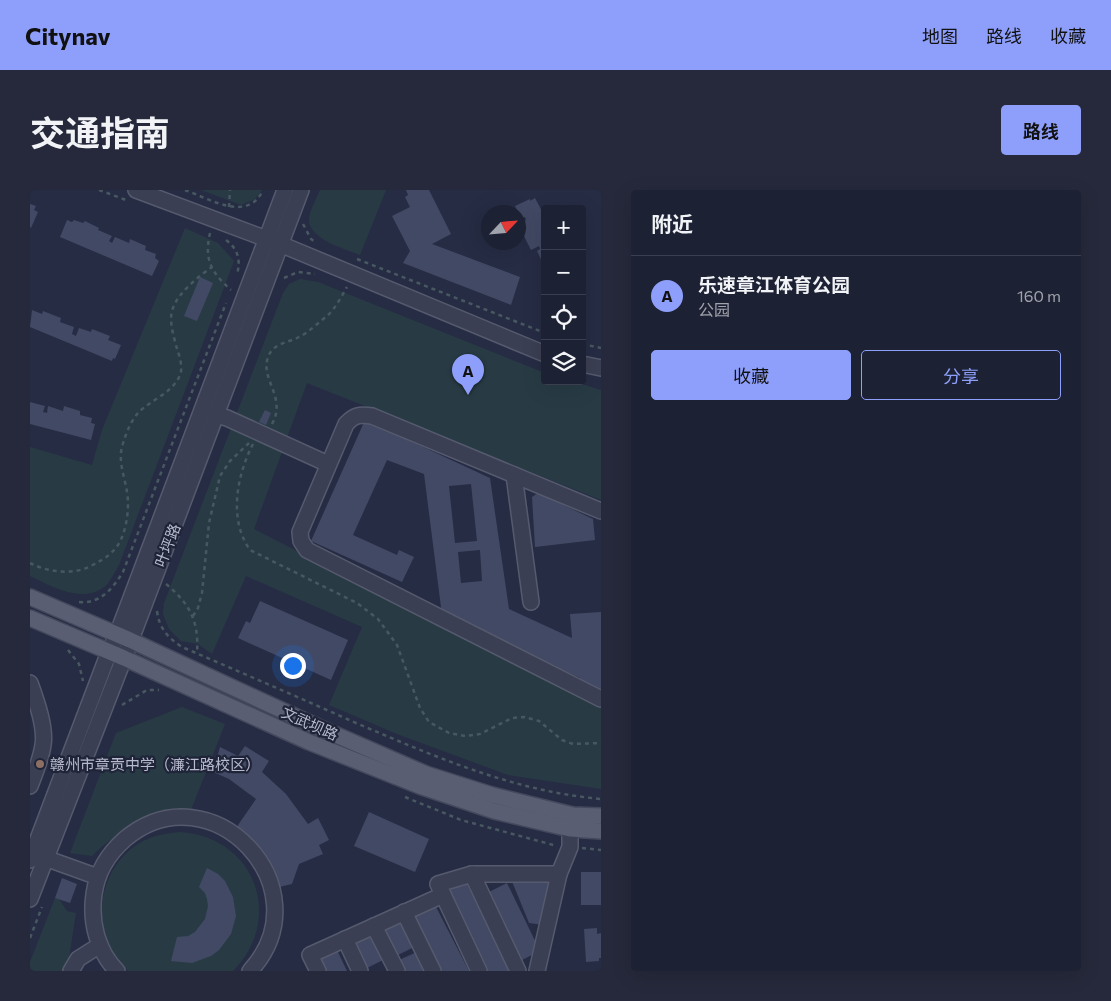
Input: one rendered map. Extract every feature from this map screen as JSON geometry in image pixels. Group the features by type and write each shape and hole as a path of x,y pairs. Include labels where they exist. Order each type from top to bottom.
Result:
{"main road":[{"name":"文武坝路","path":"30,597 426,774 492,795 573,815 601,816"},
{"name":"文武坝路","path":"30,618 124,658 309,742 422,787 494,811 570,829 601,831"}],"street":[{"name":"叶坪路","path":"30,860 109,652 124,638 216,415 273,242 284,190"},
{"name":"叶坪路","path":"36,902 45,858 124,658 124,638 273,242 301,190"},
{"path":"132,195 273,242 541,352"},
{"path":"586,365 601,368"},
{"path":"601,511 372,416 360,414 346,424 300,532 301,541 307,550 601,699"},
{"path":"216,415 268,429 328,464"},
{"path":"514,474 531,602"},
{"path":"30,683 40,714 43,743 30,786"},
{"path":"117,971 106,957 95,932 92,904 98,877 120,843 131,834 155,822 182,818 209,821 234,833 249,846 262,863 270,882 274,902 272,929 263,954 250,971"},
{"path":"537,971 559,874 570,847 570,829"},
{"path":"45,858 98,877"},
{"path":"479,971 438,884 472,874 559,874"},
{"path":"472,874 518,971"},
{"path":"318,971 310,955 443,895"},
{"path":"404,912 433,971"},
{"path":"374,926 397,971"},
{"path":"345,939 360,971"},
{"path":"71,971 78,959 100,945"}],"path":[{"path":"99,190 132,195"},
{"path":"186,190 229,207 238,208 252,204 264,190"},
{"path":"229,207 230,190"},
{"path":"304,218 303,223 306,232 310,239 318,244"},
{"path":"213,233 211,232 207,246 209,262 218,278 231,290 237,272 238,256 235,248 223,237"},
{"path":"354,258 541,331"},
{"path":"30,563 51,570 72,571 87,568 99,562 116,548 128,514 128,495 120,461 121,449 129,426 138,414 166,392 180,375 181,366 171,320 172,308 192,283 212,267"},
{"path":"280,282 285,276 298,272 317,275"},
{"path":"77,602 88,603 107,593 123,572 227,299"},
{"path":"586,345 601,348"},
{"path":"193,616 198,608 202,593 209,523 220,476 248,443 268,429"},
{"path":"161,591 164,583 187,605 197,630 197,653"},
{"path":"157,605 158,620 170,639 197,653 457,765 505,782 572,796 601,799"},
{"path":"64,645 79,664 83,677 83,686"},
{"path":"118,709 125,702 147,690 160,690"},
{"path":"400,795 462,820 557,846 601,850"},
{"path":"30,938 36,902"}],"shaded area":[{"path":"201,190 262,190 255,199 241,205"},
{"path":"320,190 386,190 360,255 321,238 311,227 310,213"},
{"path":"185,228 218,243 234,261 119,565 106,585 95,592 76,594 67,592 30,576 30,447 92,465 102,430"},
{"path":"300,279 318,282 541,371 541,385 585,385 601,390 601,500 307,383 254,529 601,707 601,789 508,775 397,734 329,705 362,627 246,576 212,654 198,644 181,641 169,629 163,614 164,603 283,293 289,284"},
{"path":"182,707 225,724 191,810 150,818 137,824 114,837 92,856 70,853 116,733"},
{"path":"180,832 206,837 227,848 243,864 254,884 259,905 257,928 249,950 233,971 128,971 115,956 107,939 103,921 102,902 107,884 115,867 127,853 143,841 152,837"},
{"path":"55,898 59,899 67,911 76,913 67,971 30,971 30,962"}],"building":[{"path":"406,190 429,190 451,234 432,244 520,277 511,305 403,263 410,251 392,216 410,207 405,197 408,195"},
{"path":"535,198 541,209 541,260 537,251 540,249 539,246 531,250 526,240 526,205 517,205 530,199 530,201"},
{"path":"30,204 36,206 34,210 38,212 31,228 30,227"},
{"path":"67,220 83,223 85,221 99,228 98,230 112,236 109,241 112,243 115,237 129,243 130,239 146,246 145,250 156,254 155,258 159,261 152,276 60,237"},
{"path":"200,277 213,283 197,321 184,316"},
{"path":"32,310 42,314 43,311 61,318 60,322 74,327 72,334 76,336 79,328 91,332 92,329 110,336 108,340 121,345 115,359 113,358 112,361 30,327"},
{"path":"30,402 45,406 43,412 47,413 48,406 63,411 64,406 80,411 80,415 92,418 91,423 95,424 91,440 30,424"},
{"path":"265,410 271,413 266,425 259,422"},
{"path":"365,420 490,478 509,609 572,638 570,614 601,612 601,695 581,686 580,678 442,615 424,474 387,460 353,535 397,555 399,550 414,557 402,582 311,541","holes":["471,484 477,541 455,543 449,486","480,550 482,581 461,583 458,552"]},
{"path":"538,493 593,519 595,540 535,547 532,497"},
{"path":"260,601 348,640 331,680 238,638 246,621 250,623"},
{"path":"245,746 269,761 262,772 286,794 308,824 318,818 329,840 319,845 323,854 299,864 292,884 275,888 255,845 236,828 256,799 229,779 213,772 220,747 238,756"},
{"path":"369,812 429,839 415,872 354,846"},
{"path":"207,868 218,874 225,881 233,897 236,916 231,934 219,950 211,956 192,963 171,961 177,937 188,936 195,932 205,919 208,906 207,899 205,893 199,887"},
{"path":"581,872 601,872 601,905 581,905"},
{"path":"62,878 77,884 70,903 55,898"},
{"path":"511,879 549,883 543,925 529,923"},
{"path":"465,880 510,971 486,971 446,889"},
{"path":"507,883 540,951 518,962 485,894"},
{"path":"434,903 469,971 441,971 412,914"},
{"path":"402,921 414,947 396,956 384,930"},
{"path":"597,928 597,934 601,933 601,958 599,958 599,961 586,962 584,929"},
{"path":"371,935 383,960 365,969 352,944"},
{"path":"337,950 347,971 323,971 318,959"},
{"path":"417,952 426,971 404,971 399,960"}],"place":[{"name":"乐速章江体育公园","path":"468,395"},
{"name":"赣州市章贡中学（濂江路校区）","path":"40,764"}]}
